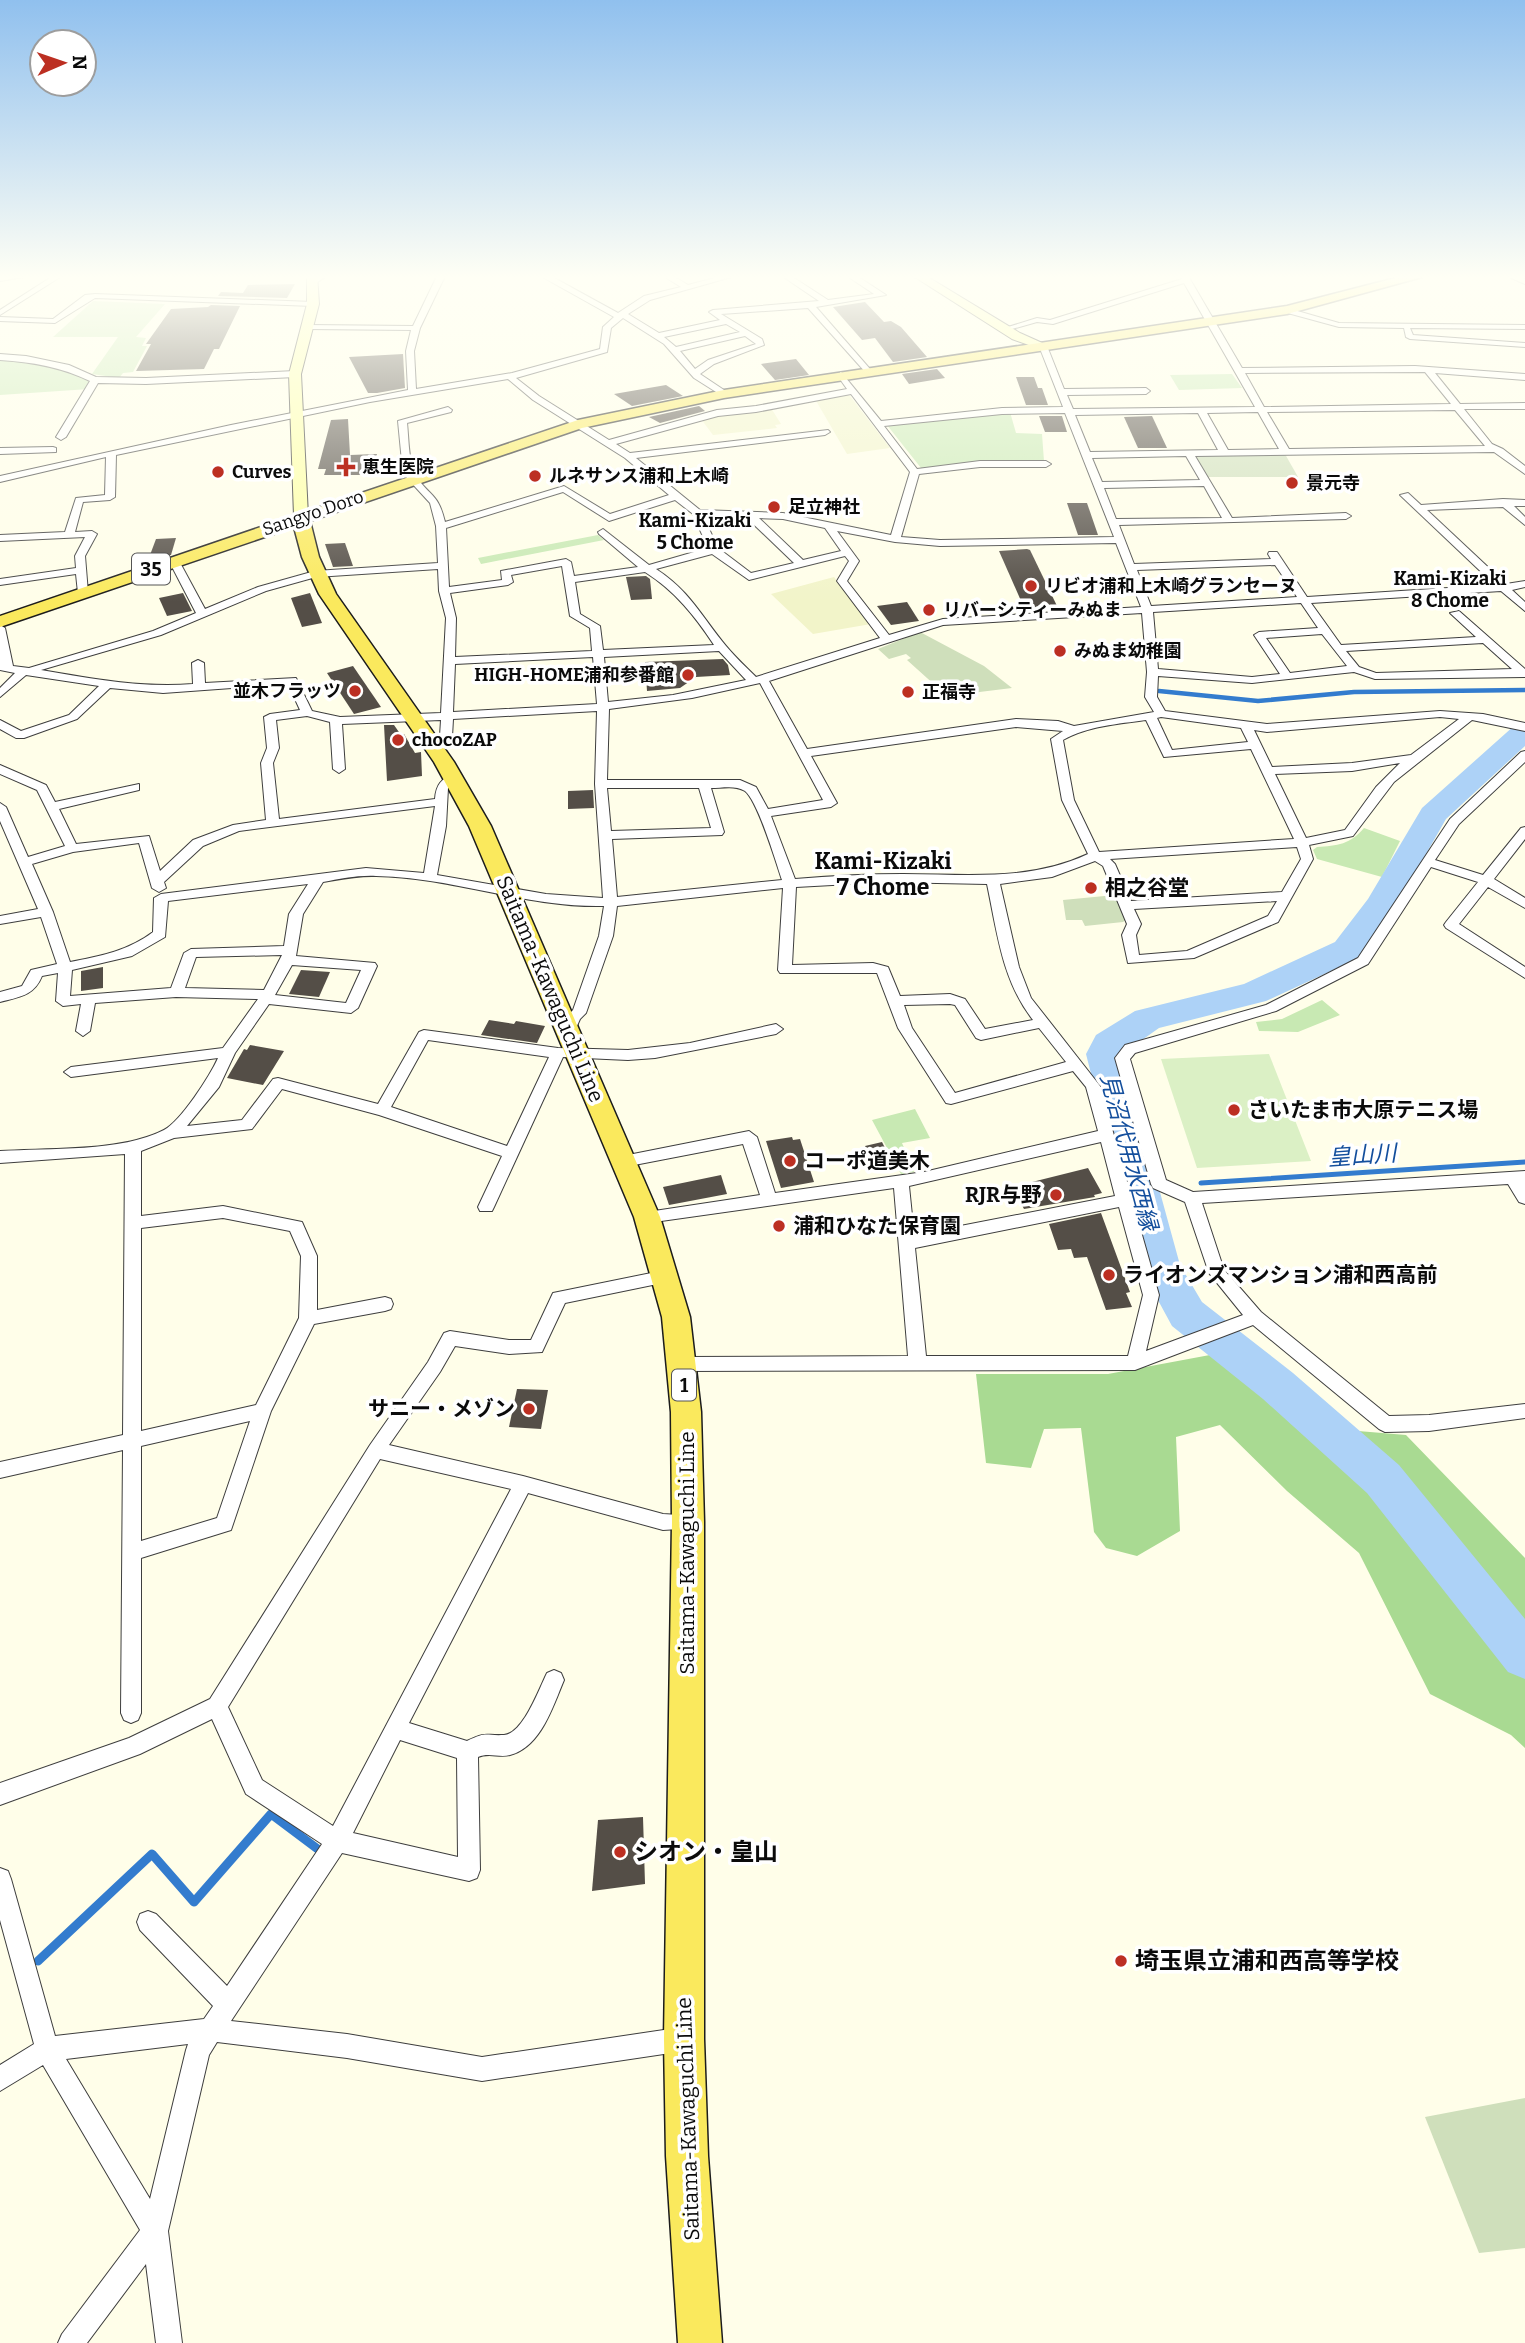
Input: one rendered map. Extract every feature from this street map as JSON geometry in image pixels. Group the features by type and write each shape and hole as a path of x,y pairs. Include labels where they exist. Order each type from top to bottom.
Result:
{"main road":[{"path":"295,383 301,516"},
{"name":"Sangyo Doro","path":"0,622 301,516 578,424 790,383"},
{"name":"Saitama-Kawaguchi Line","path":"301,516 305,546 316,574 334,606 433,745 448,790 509,891 567,1045 624,1161 647,1217 676,1317 686,1412 688,1521 684,2039 687,2156 700,2343"}],"street":[{"path":"61,437 93,383"},
{"path":"412,383 412,391"},
{"path":"0,480 111,453 296,414 466,383"},
{"path":"518,383 628,457 697,513 714,550 749,577 848,552"},
{"path":"709,383 724,394"},
{"path":"847,383 915,472"},
{"path":"1058,383 1147,609 1153,672 1152,697 1168,754 1256,745"},
{"path":"1245,383 1285,451"},
{"path":"1439,383 1494,449 1525,471"},
{"path":"1061,392 1144,386 1155,411"},
{"path":"606,444 717,413 756,409 852,391"},
{"path":"380,397 387,405"},
{"path":"876,424 1002,411 1525,406"},
{"path":"433,745 446,737 451,618 444,591 440,526 435,502 412,478 398,417 449,410"},
{"path":"1201,410 1224,452"},
{"path":"628,457 825,432"},
{"path":"1085,454 1494,449"},
{"path":"0,451 53,450"},
{"path":"69,535 79,500 110,497 111,453"},
{"path":"1189,453 1229,522"},
{"path":"915,472 980,464 1046,464"},
{"path":"895,539 915,472"},
{"path":"1097,485 1207,483"},
{"path":"440,526 564,489 609,518 676,496"},
{"path":"1405,495 1525,608"},
{"path":"1503,502 1525,522"},
{"path":"1417,508 1525,503"},
{"path":"697,513 783,516 895,539 940,543 1119,540"},
{"path":"750,514 800,564"},
{"path":"1114,522 1229,522 1346,516"},
{"path":"828,526 854,561 842,580 885,638"},
{"path":"603,532 631,558 667,581 695,609 722,649 759,680 831,803 764,813"},
{"path":"0,538 92,534 80,556 83,593"},
{"path":"569,580 650,568 714,550"},
{"path":"1131,567 1276,558 1325,631 1355,669"},
{"path":"174,561 202,613"},
{"path":"444,591 508,582 505,573 566,562 575,616 595,626 600,654 603,705 601,784 608,895 611,902 606,936 579,1013 574,1016 567,1045 486,1207"},
{"path":"0,694 26,671 157,633 262,589 316,574 442,566"},
{"path":"0,582 81,569"},
{"path":"273,823 267,763 273,748 270,717 307,713 336,720 603,705 673,698 759,680 829,660 885,638 943,622 1504,588 1525,584"},
{"path":"1455,613 1523,674"},
{"path":"0,628 4,667 135,689 292,680 307,713"},
{"path":"1287,676 1259,635 1325,631"},
{"path":"1339,648 1485,640"},
{"path":"449,661 722,649"},
{"path":"198,663 199,687"},
{"path":"1153,672 1252,680 1355,669 1375,676 1523,674"},
{"path":"0,724 20,735 73,717 108,684"},
{"path":"1245,726 1303,842 1307,859 1273,919 1189,955 1133,960 1129,935 1134,924 1109,864 1095,856 1068,800 1057,739 1073,730 1156,716 1267,728 1440,714 1470,716 1518,726 1525,715"},
{"path":"161,898 379,871 509,891 543,899 611,902 790,883 917,877 993,882 1075,867 1095,856 1337,839 1350,832 1379,791 1413,758 1470,716"},
{"path":"336,720 338,769"},
{"path":"804,753 1016,723 1058,725 1073,730"},
{"path":"1525,755 1454,822 1363,961 1271,1007 1130,1049 1122,1058 1159,1184 1192,1198 1519,1177 1525,1198"},
{"path":"1269,771 1352,767 1413,758"},
{"path":"0,769 42,788 72,848"},
{"path":"605,835 718,832 704,783"},
{"path":"601,784 740,783 752,790 764,813 790,883 785,970 873,967 883,970 905,1028 951,1099 1076,1065"},
{"path":"52,807 135,787"},
{"path":"157,881 198,844 237,828 448,790 430,878"},
{"path":"0,807 46,912 65,967 63,1001 176,992 266,997 351,1008 370,967 289,955 191,953 176,992"},
{"path":"1524,833 1451,925 1525,973"},
{"path":"0,1011 0,997 33,986 36,973 118,956 147,946 160,934 161,898 144,839 72,848 25,862"},
{"path":"1427,862 1486,880 1525,904"},
{"path":"172,1133 214,1083 228,1052 266,997 289,955 296,914 318,879"},
{"path":"993,882 1012,967 1024,999 1093,1086 1151,1295 1135,1363"},
{"path":"1126,905 1285,897"},
{"path":"0,920 46,912"},
{"path":"83,1031 89,999"},
{"path":"897,1001 950,999 960,1002 981,1035 1042,1023"},
{"path":"382,1110 425,1035 567,1045 635,1055 701,1045 775,1029"},
{"path":"71,1072 228,1052"},
{"path":"0,1157 132,1148 172,1133 247,1125 278,1083 382,1110 512,1153"},
{"path":"647,1217 901,1181 1106,1135"},
{"path":"624,1161 749,1137 770,1201"},
{"path":"131,1713 132,1148"},
{"path":"901,1181 918,1365"},
{"path":"1192,1198 1217,1273 1247,1321 1385,1424 1429,1423 1525,1411"},
{"path":"906,1243 1124,1200"},
{"path":"132,1223 223,1212 296,1226 309,1256 308,1318 262,1410 224,1524 132,1552"},
{"path":"0,1794 133,1746 217,1706 376,1450 435,1367 450,1338 509,1347 536,1347 559,1298 666,1276"},
{"path":"308,1318 385,1304"},
{"path":"682,1364 1135,1363 1247,1321"},
{"path":"0,1470 262,1410"},
{"path":"376,1450 523,1484 663,1522 688,1521"},
{"path":"169,2343 155,2231 198,2050 337,1841 523,1484"},
{"path":"396,1729 467,1751 485,1743 508,1746 526,1736 554,1680"},
{"path":"217,1706 254,1787 337,1841 469,1870 467,1751"},
{"path":"0,1879 47,2049 155,2231"},
{"path":"148,1922 228,2003"},
{"path":"0,2079 47,2049 211,2030 347,2046 482,2068 684,2039"},
{"path":"71,2343 155,2231"}],"green space":[{"path":"0,383 93,383 89,389 0,395"},
{"path":"1175,383 1239,383 1242,388 1179,390"},
{"path":"850,396 890,448 847,454 815,399"},
{"path":"771,408 781,424 775,425 777,428 713,435 701,419"},
{"path":"1010,412 1016,433 1042,434 1044,461 982,461 921,468 887,425"},
{"path":"1285,454 1298,477 1208,477 1194,456"},
{"path":"598,535 604,540 481,564 478,558"},
{"path":"834,577 871,624 813,634 771,594"},
{"path":"920,632 984,666 1012,688 947,696 907,660 911,658 906,654 889,659 878,649"},
{"path":"1364,828 1400,841 1382,877 1317,859 1313,850 1317,847 1343,843 1354,838"},
{"path":"1115,895 1126,920 1123,922 1085,926 1082,920 1066,920 1063,900"},
{"path":"1322,1000 1340,1015 1298,1032 1259,1031 1256,1022 1282,1019"},
{"name":"さいたま市大原テニス場","path":"1269,1054 1311,1161 1197,1168 1161,1059"},
{"path":"915,1109 930,1138 902,1143 914,1172 901,1174 872,1120"},
{"path":"1242,1349 1269,1356 1346,1430 1406,1435 1525,1558 1525,1748 1511,1735 1430,1694 1359,1553 1287,1491 1220,1425 1176,1437 1180,1531 1137,1556 1106,1548 1094,1532 1081,1428 1044,1429 1031,1468 986,1463 976,1374 1108,1374"},
{"path":"1525,2098 1525,2248 1479,2253 1425,2117"}],"building":[{"path":"363,383 405,383 405,388 368,393"},
{"path":"1018,383 1036,383 1038,388 1042,388 1048,405 1026,405"},
{"path":"666,385 683,396 632,406 614,394"},
{"path":"699,406 705,411 660,423 649,417"},
{"path":"1039,416 1062,416 1067,432 1045,432"},
{"path":"1152,416 1167,448 1138,448 1124,417"},
{"path":"348,419 350,455 377,454 371,475 324,475 326,469 318,469 331,420"},
{"path":"1067,503 1087,503 1098,535 1078,535"},
{"path":"176,538 171,555 150,555 156,539"},
{"path":"345,543 353,566 333,567 325,544"},
{"name":"リビオ浦和上木崎グランセーヌ","path":"1030,550 1058,608 1025,610 999,551"},
{"path":"646,576 650,579 652,599 631,600 626,577"},
{"path":"183,593 192,611 167,616 159,598"},
{"path":"310,593 322,623 302,627 291,598"},
{"path":"907,602 919,621 891,625 877,606"},
{"name":"HIGH-HOME浦和参番館","path":"723,659 728,665 730,675 696,677 680,688 647,691 645,662"},
{"name":"並木フラッツ","path":"353,666 381,707 354,714 327,673"},
{"path":"384,725 394,725 401,735 404,734 415,753 421,752 422,776 387,781"},
{"path":"593,790 594,808 568,809 568,791"},
{"path":"103,967 103,988 81,991 81,971"},
{"path":"301,970 330,972 319,997 289,994"},
{"path":"489,1020 545,1026 537,1043 481,1035"},
{"path":"250,1045 284,1051 263,1085 227,1078 244,1049 247,1050"},
{"name":"コーポ道美木","path":"792,1137 793,1140 800,1139 814,1182 781,1188 766,1141"},
{"path":"882,1142 895,1168 877,1172 865,1146"},
{"name":"RJR与野","path":"1088,1168 1102,1193 1094,1195 1095,1197 1024,1209 1012,1187"},
{"path":"721,1175 727,1194 669,1205 663,1187"},
{"name":"ライオンズマンション浦和西高前","path":"1101,1213 1130,1292 1126,1293 1132,1307 1106,1310 1087,1257 1074,1258 1071,1249 1058,1250 1049,1224"},
{"name":"サニー・メゾン","path":"517,1389 548,1390 541,1429 509,1427"},
{"name":"シオン・皇山","path":"643,1817 645,1884 592,1891 598,1820"}],"waterway":[{"path":"1159,691 1258,701 1354,692 1525,690"},
{"name":"見沼代用水西縁","path":"1525,731 1433,814 1382,903 1347,950 1254,993 1147,1019 1109,1044 1104,1054 1160,1267 1187,1314 1278,1386 1383,1479 1525,1656"},
{"name":"皇山川","path":"1201,1183 1525,1162"},
{"path":"38,1961 152,1854 194,1902 271,1814 319,1850"}],"place":[{"name":"恵生医院","path":"346,467"},
{"name":"Curves","path":"218,472"},
{"name":"ルネサンス浦和上木崎","path":"535,476"},
{"name":"景元寺","path":"1292,483"},
{"name":"足立神社","path":"774,507"},
{"name":"リビオ浦和上木崎グランセーヌ","path":"1031,586"},
{"name":"リバーシティーみぬま","path":"929,610"},
{"name":"みぬま幼稚園","path":"1060,651"},
{"name":"HIGH-HOME浦和参番館","path":"688,675"},
{"name":"並木フラッツ","path":"355,691"},
{"name":"正福寺","path":"908,692"},
{"name":"chocoZAP","path":"398,740"},
{"name":"相之谷堂","path":"1091,888"},
{"name":"さいたま市大原テニス場","path":"1234,1110"},
{"name":"コーポ道美木","path":"790,1161"},
{"name":"RJR与野","path":"1056,1195"},
{"name":"浦和ひなた保育園","path":"779,1226"},
{"name":"ライオンズマンション浦和西高前","path":"1109,1275"},
{"name":"サニー・メゾン","path":"529,1409"},
{"name":"シオン・皇山","path":"620,1852"},
{"name":"埼玉県立浦和西高等学校","path":"1121,1961"}],"district":[{"name":"Kami-Kizaki 5 Chome","path":"695,531"},
{"name":"Kami-Kizaki 8 Chome","path":"1450,589"},
{"name":"Kami-Kizaki 7 Chome","path":"883,874"}]}
